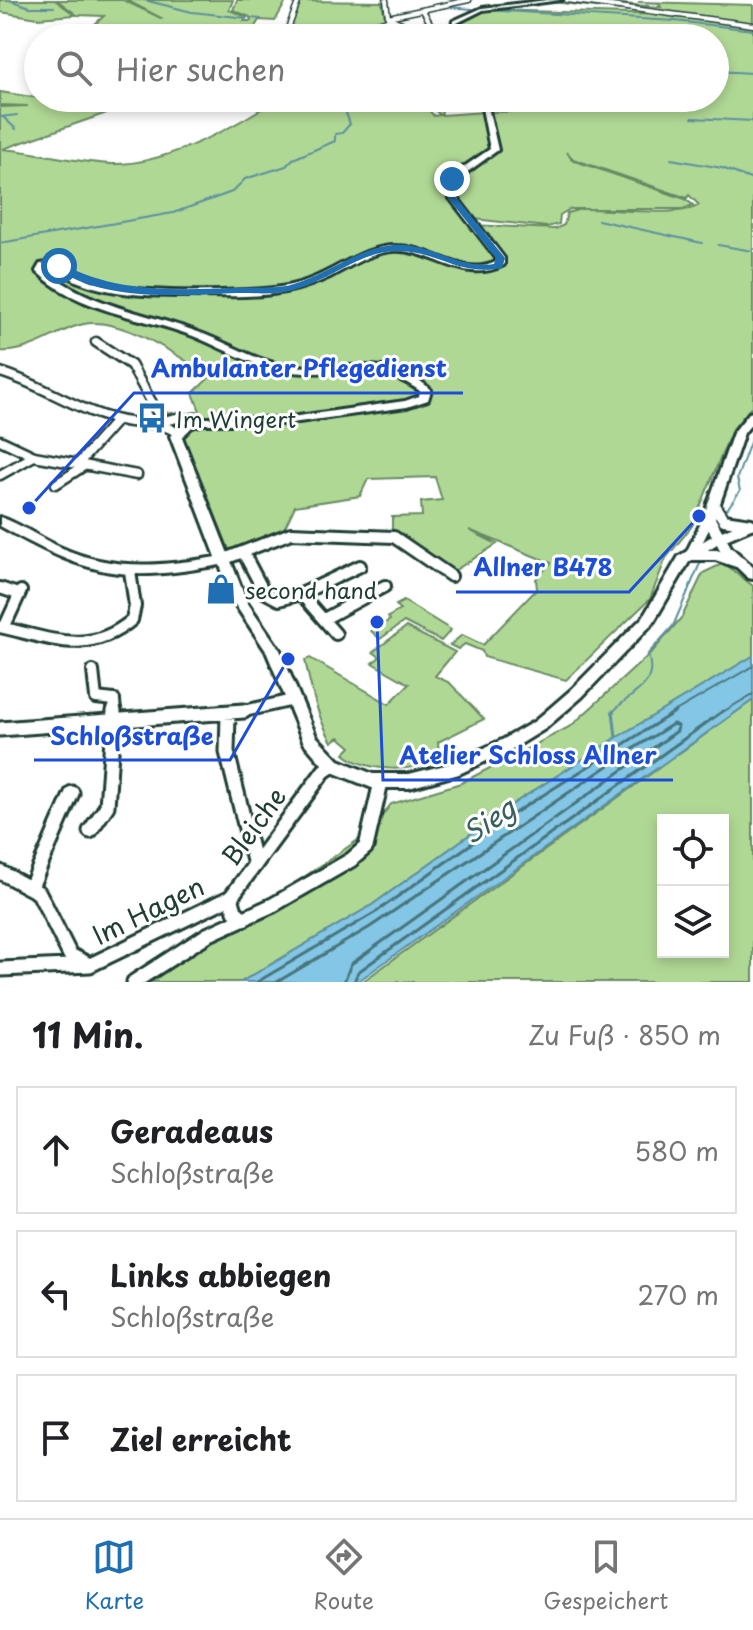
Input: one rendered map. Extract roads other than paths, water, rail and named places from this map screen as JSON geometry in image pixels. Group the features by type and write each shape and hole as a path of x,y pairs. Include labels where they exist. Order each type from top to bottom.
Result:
{"main road":[{"path":"455,24 471,12 559,0"},
{"path":"486,112 494,150 452,179 446,188 501,259 500,265 494,268 473,269 419,251 395,248 362,255 325,276 294,288 184,293 120,289 85,281 57,265 40,268 53,282 82,299 193,333 260,362 307,371 377,366 417,384 427,392 422,399 407,404 297,420 203,421 178,433 177,444 222,560 241,603 273,650 310,739 333,765 355,777 381,782 419,779 453,769 508,744 540,725 577,693 648,620 690,554 718,538"},
{"path":"752,574 737,562 718,538 711,511 739,433 753,415"},
{"path":"0,521 69,559 111,570 171,569 222,560"}],"street":[{"path":"290,24 299,0"},
{"path":"386,0 389,18"},
{"path":"443,0 445,7"},
{"path":"373,24 469,0"},
{"path":"567,0 753,25"},
{"path":"424,12 430,23 426,24"},
{"path":"389,18 401,24"},
{"path":"96,342 120,351 131,361 163,422 178,433"},
{"path":"0,372 21,377 97,415 117,420 163,422 182,417"},
{"path":"56,484 81,465 117,420"},
{"path":"0,440 34,456 137,475"},
{"path":"0,475 34,456"},
{"path":"737,562 708,554 690,554 711,511 724,520 752,524"},
{"path":"718,538 752,524"},
{"path":"222,560 244,554 291,533 394,537 451,576"},
{"path":"244,554 264,592 279,600 301,594 360,566"},
{"path":"0,588 20,592 2,628 66,643 85,644 105,640 132,620 135,606 130,571"},
{"path":"324,619 385,586"},
{"path":"301,594 336,634"},
{"path":"90,831 107,806 108,761 115,725 114,700 96,698 93,671"},
{"path":"0,729 115,725 228,715 293,700"},
{"path":"228,715 227,752 255,865"},
{"name":"Bleiche","path":"244,919 235,911 231,897 324,771 333,765"},
{"path":"134,982 207,935 244,919 351,860 366,847 381,782"},
{"path":"0,872 31,887 72,793"},
{"name":"Im Hagen","path":"31,887 39,893 70,955 90,965 231,897"},
{"path":"1,969 90,965"}],"water":[{"path":"753,656 753,700 357,982 241,982 372,905 505,809"}],"waterway":[{"path":"9,0 30,7 54,7"},
{"path":"144,0 192,12 247,18"},
{"path":"448,7 472,9"},
{"path":"484,10 701,24"},
{"path":"250,18 261,19"},
{"path":"729,27 753,30"},
{"path":"729,72 753,73"},
{"path":"0,243 173,213 232,192 245,179 286,166 293,159 335,141 335,134 342,133 350,124 346,112"},
{"path":"0,117 17,115"},
{"path":"3,117 16,129"},
{"path":"692,118 753,121"},
{"path":"671,159 722,168 753,180"},
{"path":"598,220 702,243"},
{"path":"718,245 753,251"},
{"path":"725,512 740,491 737,478 753,434"},
{"path":"613,712 646,682 650,675 648,654 673,626 701,561"},
{"path":"613,712 616,737"}],"place":[{"name":"Im Wingert","path":"152,418"},
{"name":"Ambulanter Pflegedienst","path":"29,508"},
{"name":"Allner B478","path":"699,516"},
{"name":"second hand","path":"221,589"},
{"name":"Atelier Schloss Allner","path":"377,622"},
{"name":"Schloßstraße","path":"288,659"}],"water label":[{"name":"Sieg","path":"488,820"}]}
